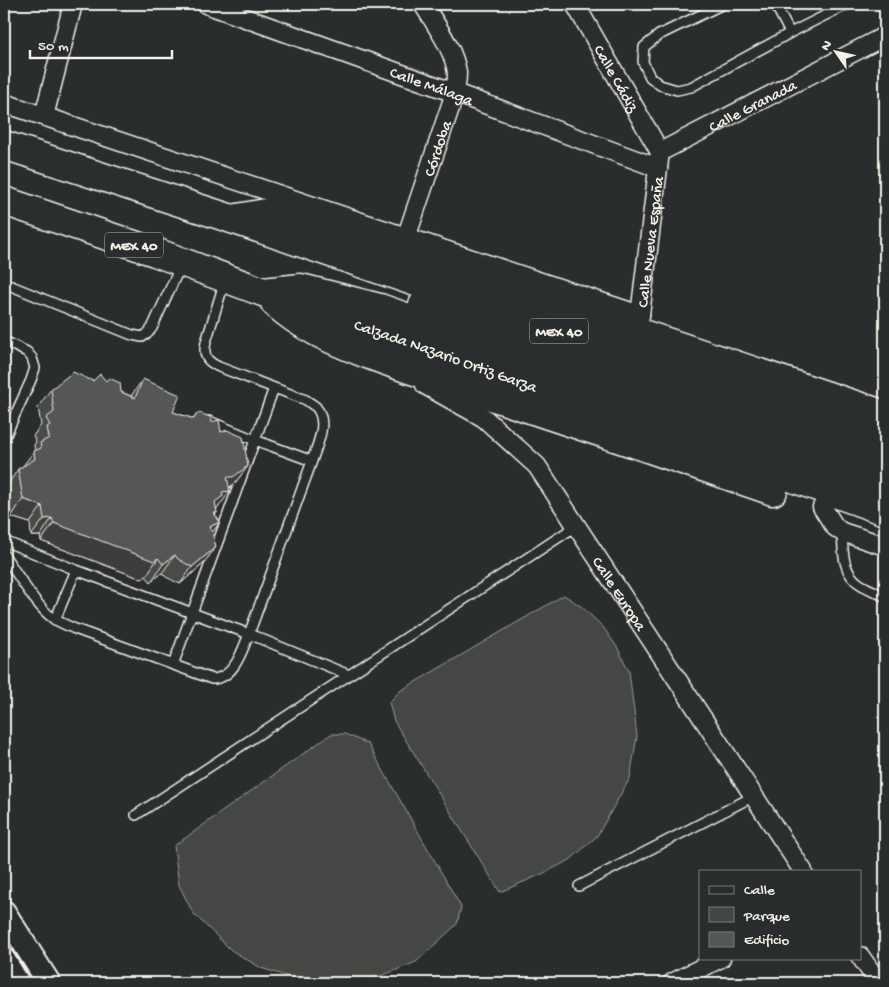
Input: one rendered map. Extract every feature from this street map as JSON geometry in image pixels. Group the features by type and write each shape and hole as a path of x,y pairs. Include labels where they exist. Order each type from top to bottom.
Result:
{"main road":[{"name":"MEX 40","path":"4,145 232,219 885,443"},
{"name":"Calzada Nazario Ortiz Garza","path":"4,201 263,292 416,343 885,511"},
{"path":"232,219 266,213 638,323 885,415"},
{"path":"232,219 256,242 296,261 885,464"},
{"path":"263,292 301,288 380,308 721,428 885,483"},
{"path":"263,292 293,319 315,332 391,363 626,440 885,529"}],"street":[{"path":"44,116 73,4"},
{"name":"Calle Málaga","path":"206,4 455,93 659,160"},
{"name":"Córdoba","path":"406,238 455,93 457,73 450,50 423,4"},
{"name":"Calle Cádiz","path":"575,4 659,160"},
{"name":"Calle Granada","path":"659,160 885,36"},
{"path":"4,103 406,238 638,323"},
{"name":"Calle Nueva España","path":"638,323 659,160"},
{"name":"Calle Europa","path":"391,363 419,382 484,418 537,466 802,870"},
{"path":"822,507 835,527 842,532 885,546"},
{"path":"4,912 49,983"},
{"path":"862,959 879,983"},
{"path":"4,960 18,983"},
{"path":"672,983 717,960"}],"lane":[{"path":"723,4 659,35 644,48 643,62 650,76 660,85 677,90 691,87 848,4"},
{"path":"775,4 790,33"},
{"path":"4,283 142,338 152,328 182,262"},
{"path":"4,555 38,604 55,620 212,679 219,679 229,673 241,654 249,634 312,461 321,432 322,419 316,407 306,400 219,367 211,363 207,358 204,351 206,342 226,278"},
{"path":"4,341 27,352 32,358 35,368 4,439"},
{"path":"173,665 274,388"},
{"path":"199,417 312,461"},
{"path":"136,815 576,526"},
{"path":"842,532 844,557 850,575 858,583 885,597"},
{"path":"4,542 192,612 349,675"},
{"path":"55,620 76,570"},
{"path":"579,886 754,796"}],"green space":[{"path":"564,595 582,607 603,627 617,647 629,671 637,736 630,778 597,836 570,860 500,892 394,721 389,702 400,691"},
{"path":"331,734 345,734 368,744 461,907 457,924 416,962 386,974 355,983 308,983 261,968 231,950 193,913 179,885 174,846"}],"building":[{"path":"73,372 93,381 100,374 106,381 109,378 120,383 121,392 135,398 143,379 180,395 173,412 194,419 200,413 212,418 211,422 219,420 221,432 227,430 243,437 248,466 233,477 227,477 230,491 222,492 223,496 215,502 217,513 214,513 220,522 209,527 212,531 216,547 192,567 178,559 175,555 163,564 158,558 154,561 54,523 52,518 44,519 42,506 23,499 18,469 35,459 34,451 41,448 40,443 49,438 47,427 50,425 46,418 54,412 51,389"}]}
